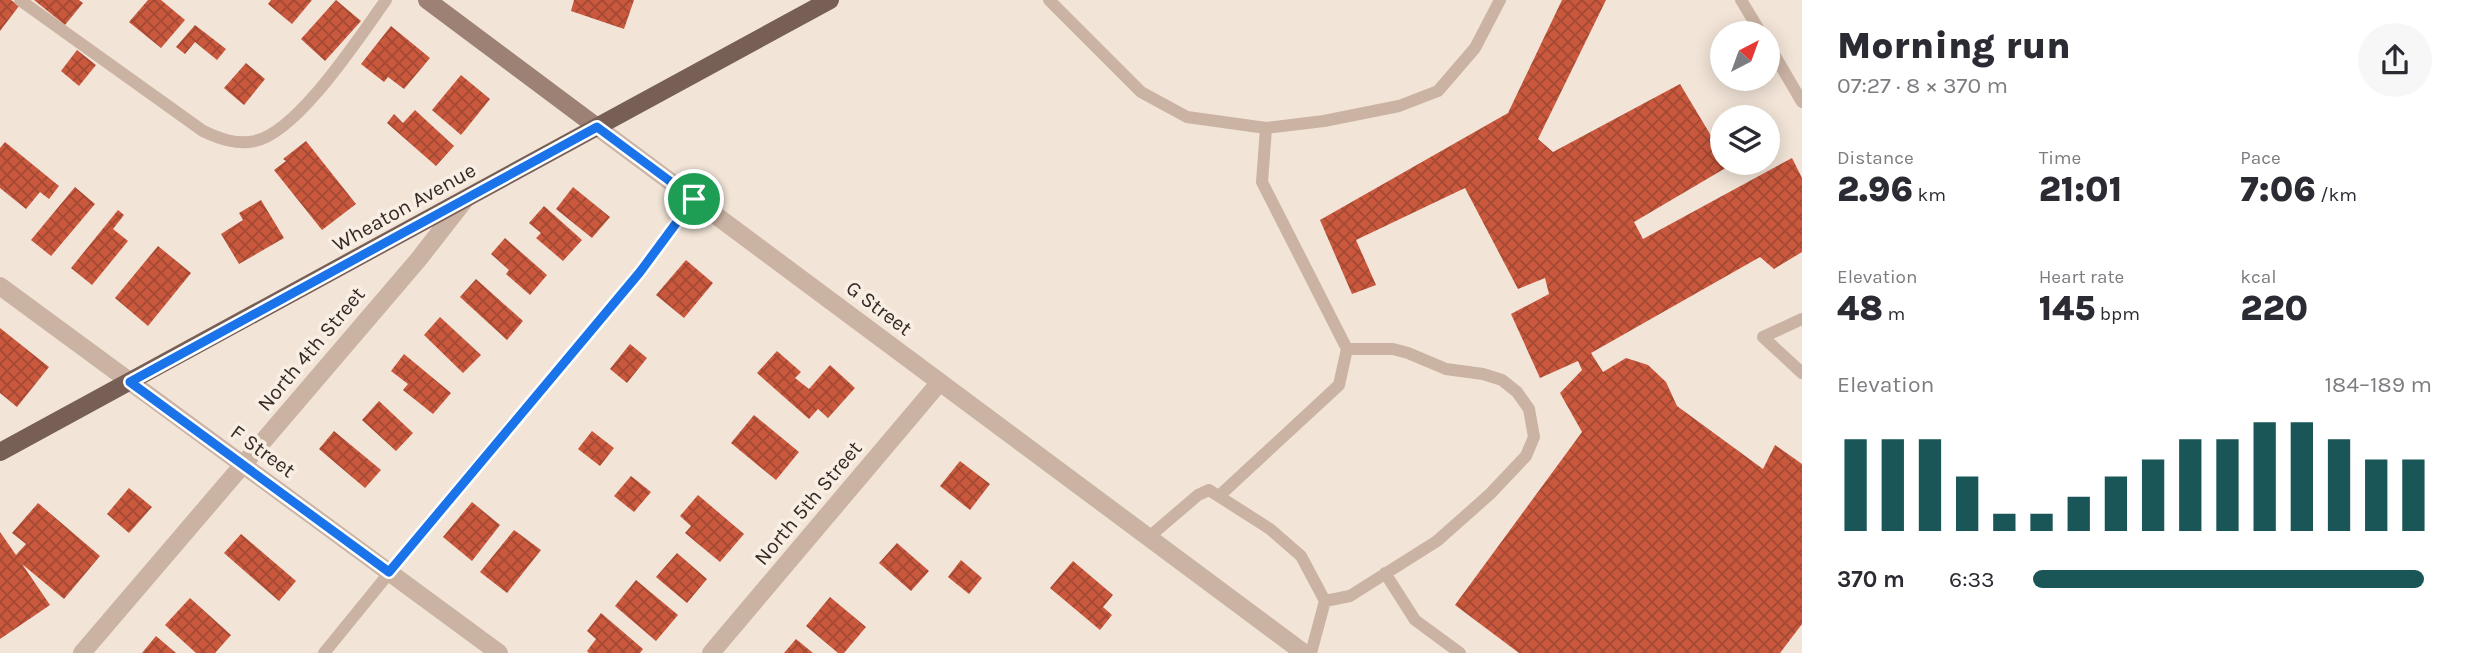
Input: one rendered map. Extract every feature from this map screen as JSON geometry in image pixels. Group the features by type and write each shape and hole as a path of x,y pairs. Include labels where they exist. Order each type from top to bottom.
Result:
{"main road":[{"name":"G Street","path":"427,0 597,127"},
{"name":"Wheaton Avenue","path":"0,452 830,0"}],"street":[{"name":"G Street","path":"597,127 1304,653"},
{"name":"North 4th Street","path":"82,653 409,270 464,201"},
{"name":"F Street","path":"0,286 499,653"},
{"name":"North 5th Street","path":"711,653 940,382"}],"lane":[{"path":"20,0 203,131 216,138 237,142 258,141 289,122 329,77 386,0"},
{"path":"1049,0 1141,92 1187,117 1266,128 1324,121 1399,106 1438,91 1475,48 1500,0"},
{"path":"1741,0 1754,21"},
{"path":"1780,64 1802,102"},
{"path":"1219,496 1339,385 1348,349 1262,181 1266,128"},
{"path":"324,653 640,272 694,199"},
{"path":"1802,319 1763,337 1802,373"},
{"path":"1325,601 1350,596 1437,541 1467,516 1526,456 1534,437 1529,409 1517,392 1502,380 1483,374 1446,369 1393,349 1348,349"},
{"path":"1149,537 1198,495 1209,490 1270,528 1301,556 1325,601 1311,653"},
{"path":"1385,573 1415,620 1460,653"}],"building":[{"path":"0,0 11,0 19,6 0,31"},
{"path":"34,0 79,0 83,3 65,25"},
{"path":"148,0 161,0 185,20 161,48 129,22"},
{"path":"271,0 312,0 292,24 268,4"},
{"path":"336,0 361,21 325,61 301,39"},
{"path":"574,0 634,0 624,29 571,11"},
{"path":"1562,0 1606,0 1538,139 1553,152 1680,84 1710,134 1710,175 1714,175 1634,222 1643,239 1761,175 1780,175 1780,165 1792,158 1802,178 1802,252 1774,269 1760,257 1591,353 1603,372 1626,358 1648,365 1666,382 1677,406 1763,469 1775,445 1802,464 1802,624 1780,653 1519,653 1455,605 1582,432 1560,393 1582,370 1578,361 1540,378 1511,314 1549,294 1545,278 1518,289 1465,188 1356,240 1376,285 1352,294 1320,220 1508,113"},
{"path":"195,25 226,49 217,60 195,42 185,54 176,47"},
{"path":"391,26 430,58 404,89 388,77 384,82 361,64"},
{"path":"77,50 96,65 79,86 61,71"},
{"path":"246,63 265,79 244,105 224,88"},
{"path":"461,75 490,99 461,135 432,110"},
{"path":"415,110 454,146 436,166 387,123 394,114 403,123"},
{"path":"306,141 356,204 322,230 274,170 286,161 283,159"},
{"path":"5,142 59,186 49,199 40,192 26,209 0,188 0,148"},
{"path":"75,187 95,204 51,256 31,240"},
{"path":"573,187 610,217 592,238 556,209"},
{"path":"261,200 284,238 239,264 221,234 243,220 239,213"},
{"path":"544,206 582,240 563,261 536,238 541,233 529,223"},
{"path":"118,210 124,215 113,229 128,241 92,285 71,268"},
{"path":"505,238 547,275 530,295 506,274 509,270 491,254"},
{"path":"158,246 191,273 148,326 115,298"},
{"path":"686,260 713,283 684,318 656,295"},
{"path":"476,279 523,321 507,340 460,297"},
{"path":"440,317 481,355 463,373 424,335"},
{"path":"0,328 49,367 17,407 0,393"},
{"path":"630,344 647,358 627,383 610,369"},
{"path":"777,351 801,372 795,378 809,389 830,365 855,388 828,418 818,409 809,419 757,373"},
{"path":"404,354 451,393 433,414 403,390 408,384 391,371"},
{"path":"379,401 413,433 396,451 362,420"},
{"path":"754,415 799,452 776,480 731,443"},
{"path":"334,431 381,470 365,488 319,449"},
{"path":"592,431 614,448 600,466 578,449"},
{"path":"960,461 990,484 970,510 940,486"},
{"path":"631,476 651,492 634,512 614,496"},
{"path":"129,488 152,507 129,533 107,514"},
{"path":"698,495 744,534 720,562 685,533 691,526 680,516"},
{"path":"472,502 500,525 472,561 443,537"},
{"path":"38,503 100,556 64,599 22,564 50,605 0,639 0,532 16,555 26,544 12,533"},
{"path":"514,530 541,550 507,593 480,572"},
{"path":"241,534 296,581 279,601 224,553"},
{"path":"897,543 929,571 911,591 879,563"},
{"path":"677,553 707,579 687,603 656,577"},
{"path":"961,560 982,578 969,594 948,577"},
{"path":"1073,561 1113,595 1103,607 1112,615 1100,630 1050,588"},
{"path":"636,580 678,615 656,641 615,606"},
{"path":"830,597 866,627 844,653 838,653 806,626"},
{"path":"190,598 231,635 215,653 196,653 165,625"},
{"path":"601,613 643,649 640,653 587,651 596,639 587,631"},
{"path":"156,636 176,653 142,653"},
{"path":"796,639 813,653 784,653"}],"route":[{"path":"597,127 694,199 640,272 389,572 130,382 597,127"}]}
